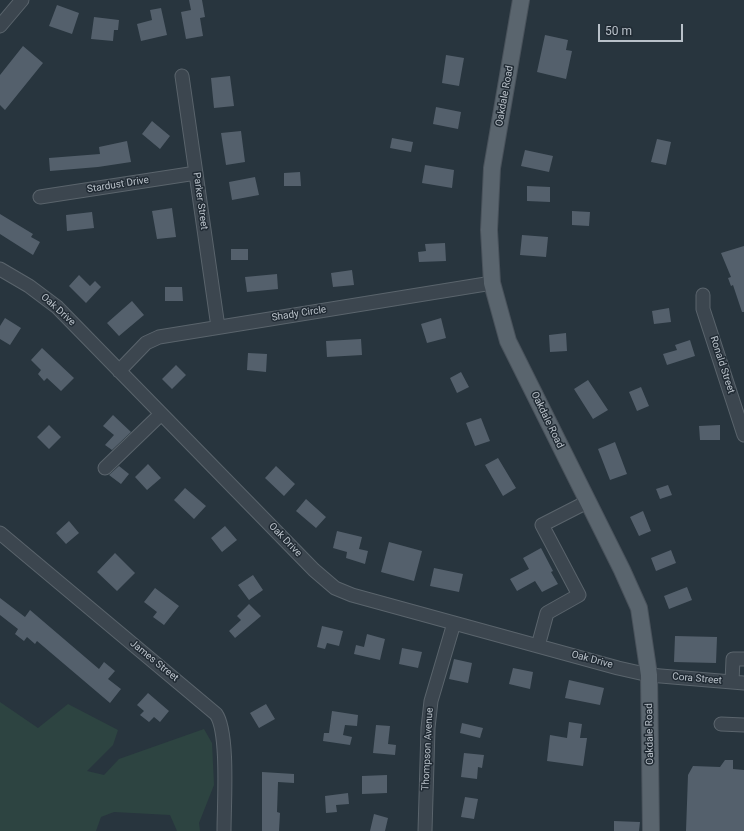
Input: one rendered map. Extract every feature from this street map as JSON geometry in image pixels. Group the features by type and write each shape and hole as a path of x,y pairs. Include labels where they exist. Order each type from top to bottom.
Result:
{"main road":[{"name":"Oakdale Road","path":"521,0 492,168 489,230 492,283 508,341 622,570 639,608 649,674 650,831"}],"street":[{"path":"0,26 22,0"},
{"name":"Parker Street","path":"182,76 218,327"},
{"name":"Stardust Drive","path":"40,197 196,173"},
{"name":"Oak Drive","path":"0,268 29,286 57,307 324,580 335,588 352,595 454,623 649,674"},
{"name":"Shady Circle","path":"119,371 150,340 159,337 492,283"},
{"name":"Ronald Street","path":"703,295 704,309 744,435"},
{"path":"105,468 161,414"},
{"path":"538,646 547,613 579,595 542,525 587,502"},
{"name":"James Street","path":"0,533 216,714 222,726 224,753 224,831"},
{"name":"Thompson Avenue","path":"425,831 428,728 431,701 454,623"},
{"path":"738,683 739,659"},
{"name":"Cora Street","path":"649,674 738,683"},
{"path":"721,724 744,725"}],"green space":[{"path":"0,702 38,728 68,704 118,730 113,745 87,771 104,775 119,759 204,729 212,743 214,785 199,823 200,831 177,831 170,815 114,812 101,817 96,831 0,831"}],"building":[{"path":"189,0 202,0 205,17 200,18 203,36 186,39 181,12 191,10"},
{"path":"57,5 79,13 72,34 49,26"},
{"path":"161,8 167,35 141,41 137,24 152,20 150,10"},
{"path":"94,17 119,20 118,30 114,30 113,41 91,39"},
{"path":"545,35 568,40 566,50 572,51 566,79 537,72"},
{"path":"23,46 43,63 5,110 0,105 0,75"},
{"path":"446,55 464,58 459,86 442,83"},
{"path":"230,76 234,106 214,108 211,78"},
{"path":"436,107 461,112 458,129 433,124"},
{"path":"152,121 170,136 160,149 142,134"},
{"path":"241,131 245,162 226,165 221,133"},
{"path":"392,138 413,142 411,152 390,148"},
{"path":"657,139 671,142 666,165 651,162"},
{"path":"127,141 131,162 98,167 50,171 49,158 100,154 99,147"},
{"path":"525,150 553,156 549,172 521,166"},
{"path":"425,165 454,170 452,188 422,183"},
{"path":"300,172 301,186 284,186 284,173"},
{"path":"255,177 259,195 232,200 229,182"},
{"path":"527,186 550,187 550,202 527,201"},
{"path":"172,208 176,237 157,239 152,211"},
{"path":"572,211 590,212 589,226 572,225"},
{"path":"92,212 94,228 67,231 66,215"},
{"path":"0,214 33,234 31,237 40,242 33,255 0,234"},
{"path":"522,235 548,237 546,257 520,255"},
{"path":"445,243 446,261 419,262 418,252 426,251 425,244"},
{"path":"744,246 744,312 742,312 733,285 731,286 728,278 731,277 721,253"},
{"path":"231,249 248,249 248,260 231,260"},
{"path":"352,270 354,285 333,287 331,273"},
{"path":"277,274 278,289 247,292 245,277"},
{"path":"79,275 90,286 95,281 101,287 86,303 69,286"},
{"path":"165,287 182,287 183,301 165,301"},
{"path":"132,301 144,315 119,336 107,323"},
{"path":"669,308 671,322 654,324 652,311"},
{"path":"5,318 21,328 10,345 0,339 0,326"},
{"path":"441,318 446,338 427,343 421,324"},
{"path":"566,333 567,351 550,352 549,335"},
{"path":"361,339 362,355 327,357 326,341"},
{"path":"690,340 695,356 667,365 663,354 677,350 675,345"},
{"path":"42,348 74,378 61,391 47,378 44,381 38,374 41,370 31,360"},
{"path":"248,353 267,354 266,372 247,370"},
{"path":"176,365 186,375 172,389 162,379"},
{"path":"461,372 469,387 457,393 450,378"},
{"path":"588,380 608,410 593,419 574,389"},
{"path":"641,387 649,406 637,411 629,392"},
{"path":"113,415 131,432 112,450 105,445 114,435 103,426"},
{"path":"481,418 490,441 475,446 466,423"},
{"path":"49,425 61,437 49,449 37,437"},
{"path":"720,425 720,440 700,440 699,426"},
{"path":"615,442 627,474 610,480 598,449"},
{"path":"498,458 516,488 503,496 485,465"},
{"path":"148,464 161,478 147,490 135,477"},
{"path":"119,466 129,474 121,484 109,475"},
{"path":"276,466 295,484 284,496 265,478"},
{"path":"668,485 672,495 660,499 656,489"},
{"path":"185,488 206,506 194,519 174,500"},
{"path":"306,499 326,517 316,528 296,511"},
{"path":"643,511 651,531 639,536 630,517"},
{"path":"69,521 79,533 66,544 56,533"},
{"path":"225,526 237,540 222,552 211,538"},
{"path":"337,531 362,537 359,549 368,551 365,564 346,558 347,552 333,548"},
{"path":"389,542 422,551 414,581 381,572"},
{"path":"541,548 553,571 551,572 558,584 542,592 535,581 517,591 510,579 529,569 523,558"},
{"path":"671,550 676,563 656,571 651,558"},
{"path":"115,553 135,573 117,591 97,572"},
{"path":"434,568 463,574 459,592 430,586"},
{"path":"253,575 263,590 249,600 238,585"},
{"path":"687,587 692,600 669,609 664,596"},
{"path":"155,588 179,606 164,625 153,617 157,612 144,602"},
{"path":"0,598 25,617 30,610 99,669 104,662 115,671 108,679 121,689 110,703 37,641 35,644 27,637 24,641 15,634 18,629 0,615"},
{"path":"249,604 261,616 235,638 229,631 241,620 237,616"},
{"path":"322,626 343,631 339,646 327,643 325,649 317,647"},
{"path":"367,634 385,639 380,660 354,654 356,645 364,647"},
{"path":"675,636 717,637 716,663 674,662"},
{"path":"402,648 422,652 418,668 399,664"},
{"path":"454,659 472,663 468,683 449,679"},
{"path":"513,668 533,672 530,689 509,684"},
{"path":"569,680 604,688 600,705 565,698"},
{"path":"148,693 169,711 160,722 154,717 149,722 140,715 144,711 137,705"},
{"path":"266,704 275,719 259,728 250,713"},
{"path":"332,711 358,715 357,726 345,725 343,735 352,737 350,745 323,741 324,733 329,733"},
{"path":"569,722 582,724 580,738 587,738 583,766 547,761 550,735 567,738"},
{"path":"462,723 483,728 480,738 460,733"},
{"path":"376,725 390,726 388,744 396,745 395,755 373,753"},
{"path":"464,753 484,755 482,768 478,767 477,779 461,777"},
{"path":"725,760 733,760 733,769 744,770 744,831 686,831 688,775 693,766 720,767"},
{"path":"262,772 294,774 294,783 278,782 277,812 280,813 279,831 262,831"},
{"path":"387,775 387,793 362,794 362,776"},
{"path":"348,793 349,804 336,805 337,812 326,813 325,796"},
{"path":"465,797 478,799 474,819 461,817"},
{"path":"374,814 388,818 385,831 370,831"},
{"path":"614,821 640,822 639,831 614,831"}]}
